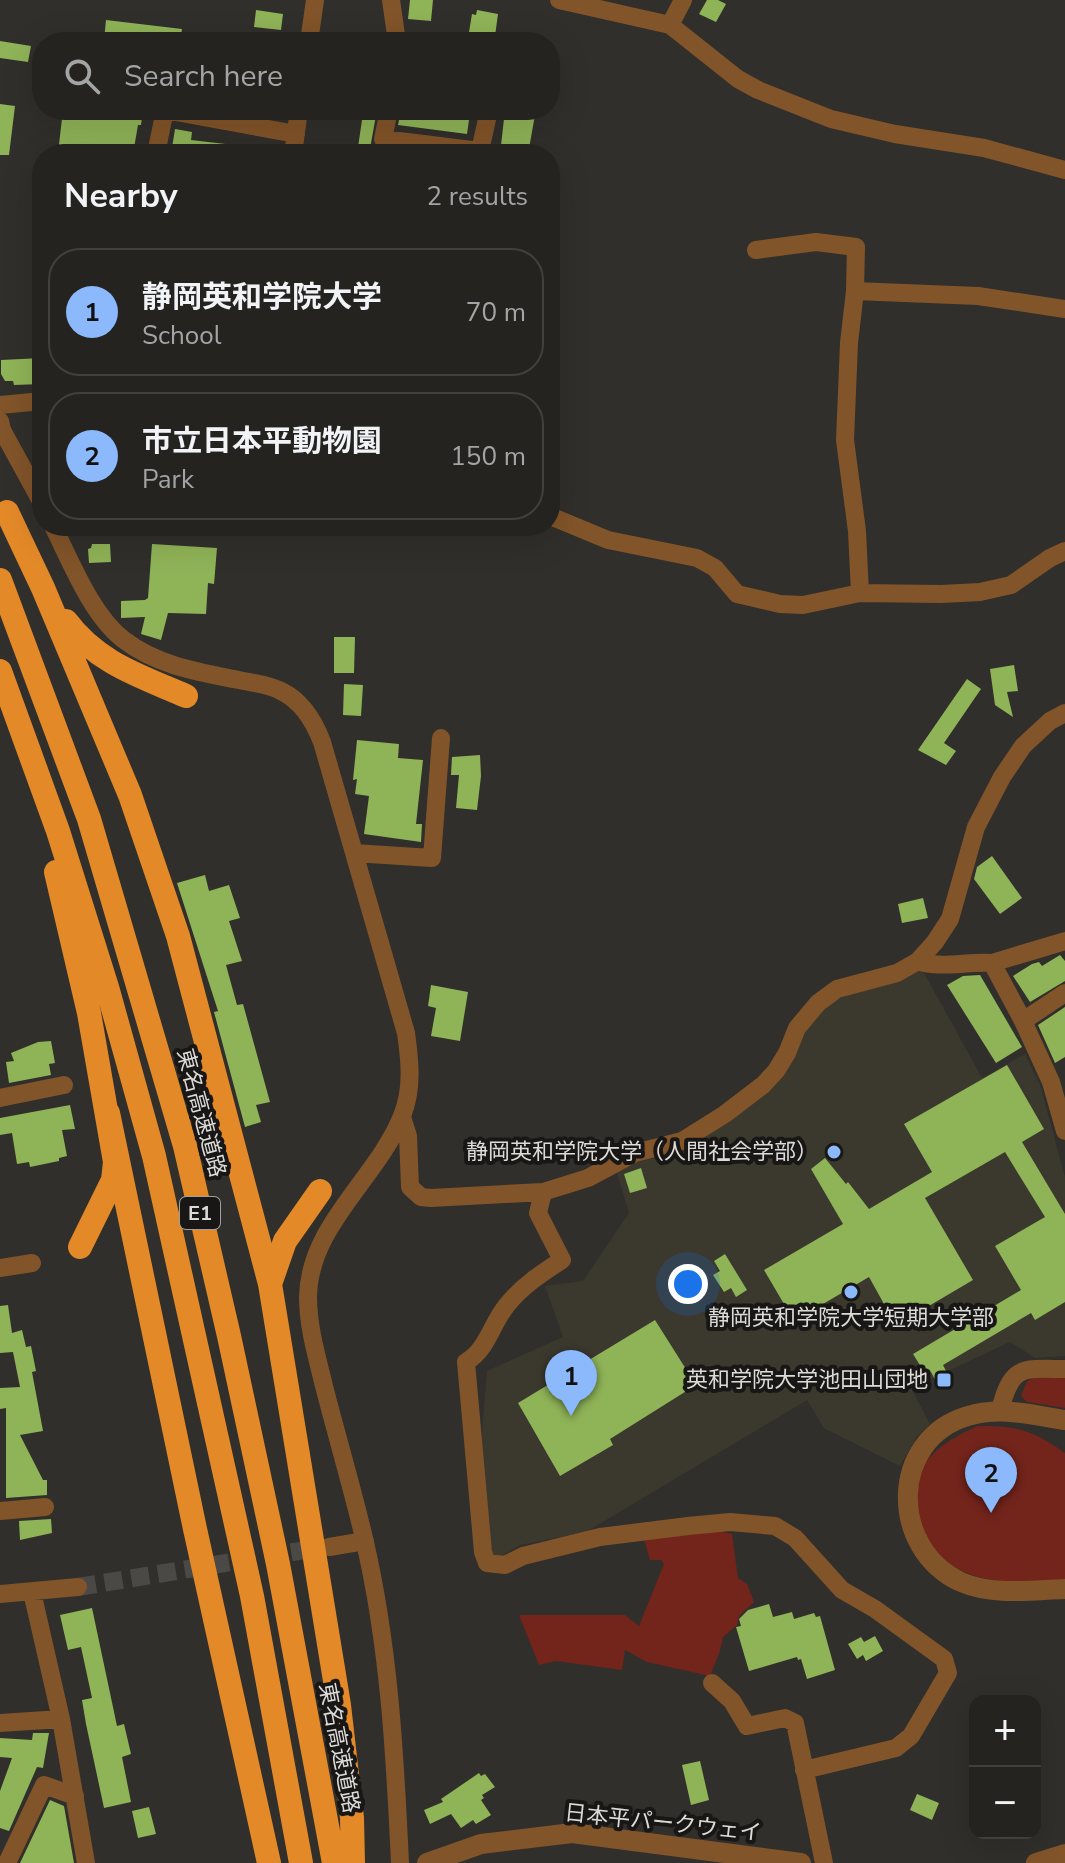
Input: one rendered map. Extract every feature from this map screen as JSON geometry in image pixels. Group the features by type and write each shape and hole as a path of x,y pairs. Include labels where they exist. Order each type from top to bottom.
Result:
{"highway":[{"path":"4,506 60,613 86,645 130,674 186,696"},
{"path":"4,506 43,588 130,795 178,936 270,1284 339,1705 352,1818 353,1863"},
{"name":"東名高速道路","path":"0,580 89,819 185,1146 278,1564 334,1863"},
{"path":"2,677 24,743 89,1013 195,1529 269,1863"},
{"name":"E1","path":"2,677 58,831 107,987 154,1156 252,1596 301,1863"},
{"path":"80,1247 113,1180 115,1162 108,1113"},
{"path":"270,1284 285,1241 320,1191"}],"street":[{"path":"310,32 315,0"},
{"path":"391,0 396,32"},
{"path":"559,0 670,25 738,79 831,119 895,134 984,148 1065,170"},
{"path":"670,25 683,0"},
{"path":"160,144 170,120"},
{"path":"222,120 296,134"},
{"path":"294,144 298,120"},
{"path":"387,120 383,139 423,144"},
{"path":"482,144 487,120"},
{"path":"756,250 816,242 856,247 845,440 857,531 860,593"},
{"path":"855,291 978,296 1065,309"},
{"path":"0,405 32,402"},
{"path":"1,426 32,484"},
{"path":"560,520 608,540 697,558 715,568 737,594 780,604 803,605 860,593 980,592 1011,585 1065,551"},
{"path":"58,536 103,617 124,640 148,656 193,671 283,691 314,723 406,1033 411,1079 402,1117 380,1159 331,1225 318,1250 308,1295 312,1339 365,1541 391,1697 400,1863"},
{"path":"402,1117 408,1136 410,1187 421,1197 543,1192 588,1178 635,1153 682,1141 763,1085 787,1053 797,1028 818,1003 837,989 897,973 918,961 950,919 976,827 1002,777 1023,746 1050,721 1065,713"},
{"path":"354,853 432,858 441,738"},
{"path":"918,961 929,965 970,961 992,963 1065,941"},
{"path":"992,963 1058,1078 1065,1131"},
{"path":"1023,1021 1065,993"},
{"path":"0,1098 64,1085"},
{"path":"543,1192 538,1213 562,1260 526,1284 505,1307 478,1354 466,1362 483,1552 487,1563 505,1565 523,1556 600,1537 702,1524 730,1522 775,1526 795,1538 842,1590 875,1609 944,1659 948,1673 911,1736 896,1748 804,1770"},
{"path":"0,1268 32,1263"},
{"path":"1000,1410 1008,1382 1016,1375 1036,1369 1065,1369"},
{"path":"1065,1420 1000,1410 966,1416 946,1425 929,1440 911,1475 908,1508 910,1525 929,1559 961,1582 1000,1591 1065,1589"},
{"path":"0,1511 45,1507"},
{"path":"329,1547 365,1541"},
{"path":"0,1594 78,1587"},
{"path":"32,1592 61,1719 86,1863"},
{"path":"712,1683 732,1701 747,1726 785,1718 795,1723 824,1863"},
{"path":"0,1723 61,1719"},
{"path":"7,1863 44,1785 75,1796"},
{"name":"日本平パークウェイ","path":"427,1863 481,1844 572,1833 743,1859 790,1862"},
{"path":"1036,1863 1065,1854"}],"shaded area":[{"path":"909,970 923,971 982,1078 1025,1054 1040,1085 1065,1177 1065,1356 1035,1358 1010,1342 911,1388 930,1424 917,1437 900,1466 824,1428 807,1400 586,1532 520,1545 498,1558 490,1556 481,1445 487,1371 563,1337 545,1286 583,1281 629,1213 617,1173 637,1162 683,1152 727,1122 815,1012 851,992"},
{"path":"1042,1375 1065,1376 1065,1408 1027,1402 1021,1396 1027,1381"},
{"path":"977,1426 1024,1430 1065,1453 1065,1579 1023,1582 982,1578 945,1560 927,1538 916,1512 916,1485 920,1472 937,1450"},
{"path":"718,1531 732,1534 738,1578 747,1584 754,1602 739,1616 737,1625 723,1637 710,1676 647,1662 625,1650 622,1670 556,1661 539,1665 519,1615 625,1615 639,1626 664,1564 661,1560 650,1560 644,1539"}],"building":[{"path":"410,0 433,0 431,21 408,19"},
{"path":"707,0 726,4 716,22 699,14"},
{"path":"256,10 283,14 281,30 254,27"},
{"path":"477,10 498,14 496,32 469,32 472,14 476,15"},
{"path":"106,20 182,29 182,32 105,32"},
{"path":"0,41 31,46 28,62 0,58"},
{"path":"0,104 15,106 9,155 0,155"},
{"path":"62,120 142,120 135,144 59,144"},
{"path":"362,120 375,120 371,144 358,144"},
{"path":"399,120 469,120 467,134 398,125"},
{"path":"504,120 534,120 530,144 501,144"},
{"path":"175,129 192,132 191,140 225,144 173,144"},
{"path":"32,358 32,384 14,385 13,381 5,381 1,374 1,360"},
{"path":"92,544 110,544 111,562 89,563 88,549"},
{"path":"152,544 217,548 214,584 208,583 206,614 168,613 161,640 141,634 145,617 121,618 121,601 148,598"},
{"path":"334,637 355,637 354,673 334,673"},
{"path":"1014,665 1018,691 1007,692 1013,717 995,705 990,669"},
{"path":"967,679 981,689 944,743 956,751 946,765 918,750"},
{"path":"344,684 363,685 361,716 343,715"},
{"path":"357,740 399,744 398,758 423,760 416,824 422,824 421,842 364,834 369,796 355,794 357,779 353,780"},
{"path":"480,755 477,810 456,808 459,775 451,775 452,757"},
{"path":"992,856 1022,898 1000,914 974,879 977,867"},
{"path":"205,875 209,891 229,885 240,918 229,921 242,961 226,965 237,1005 243,1004 270,1102 256,1105 261,1122 245,1127 214,1012 218,1011 177,883"},
{"path":"923,898 928,918 902,923 898,904"},
{"path":"1060,955 1065,961 1065,981 1030,1002 1013,976 1032,964 1039,962 1042,966"},
{"path":"980,975 1022,1047 996,1063 947,985 963,976"},
{"path":"431,985 468,992 460,1041 431,1036 436,1008 428,1006"},
{"path":"1065,1007 1065,1057 1055,1063 1038,1025"},
{"path":"51,1041 55,1063 49,1064 51,1075 9,1083 6,1062 14,1061 11,1053 38,1042"},
{"path":"1007,1065 1044,1129 1022,1142 1065,1214 1065,1302 1035,1320 1031,1313 943,1365 952,1383 940,1389 931,1372 926,1375 913,1354 1021,1290 995,1246 1045,1217 1005,1152 925,1198 973,1280 888,1330 875,1309 884,1304 869,1277 794,1321 764,1270 843,1224 811,1169 825,1158 869,1209 932,1172 904,1124"},
{"path":"70,1105 75,1129 62,1130 67,1156 59,1158 59,1161 30,1167 29,1162 17,1164 12,1133 0,1135 0,1118"},
{"path":"641,1168 647,1188 630,1193 624,1174"},
{"path":"725,1254 747,1290 736,1297 731,1288 724,1292 713,1275 720,1271 714,1261"},
{"path":"8,1305 12,1333 22,1330 26,1347 31,1346 36,1371 32,1372 43,1431 20,1435 43,1480 47,1480 47,1495 6,1498 6,1408 0,1409 0,1388 20,1387 13,1352 0,1353 0,1306"},
{"path":"655,1320 696,1385 610,1439 613,1445 560,1476 518,1403"},
{"path":"51,1519 52,1533 20,1540 19,1521"},
{"path":"769,1604 773,1617 792,1612 794,1619 814,1613 816,1617 820,1616 835,1670 807,1679 801,1659 797,1657 749,1671 736,1627 741,1626 739,1619 748,1610"},
{"path":"92,1608 117,1726 124,1724 131,1754 122,1757 131,1802 104,1808 82,1700 92,1698 81,1647 68,1650 60,1615"},
{"path":"875,1636 883,1651 866,1661 863,1655 857,1659 848,1644 861,1637 864,1642"},
{"path":"33,1733 49,1733 43,1768 37,1767 9,1831 0,1828 0,1791 12,1758 0,1757 0,1738 32,1740"},
{"path":"700,1761 709,1800 691,1805 682,1765"},
{"path":"479,1773 481,1776 485,1774 495,1787 482,1795 484,1798 481,1800 491,1815 476,1824 473,1820 461,1828 451,1814 430,1824 424,1810 443,1802 441,1799"},
{"path":"917,1794 939,1803 932,1820 910,1810"},
{"path":"50,1800 64,1806 74,1863 20,1863"},
{"path":"149,1807 156,1834 138,1838 132,1811"}],"tunnel":[{"path":"78,1587 324,1547"}],"place":[{"name":"静岡英和学院大学（人間社会学部）","path":"834,1152"},
{"name":"静岡英和学院大学短期大学部","path":"851,1292"},
{"name":"英和学院大学池田山団地","path":"944,1380"},
{"name":"静岡英和学院大学","path":"571,1416"},
{"name":"市立日本平動物園","path":"991,1513"}]}
